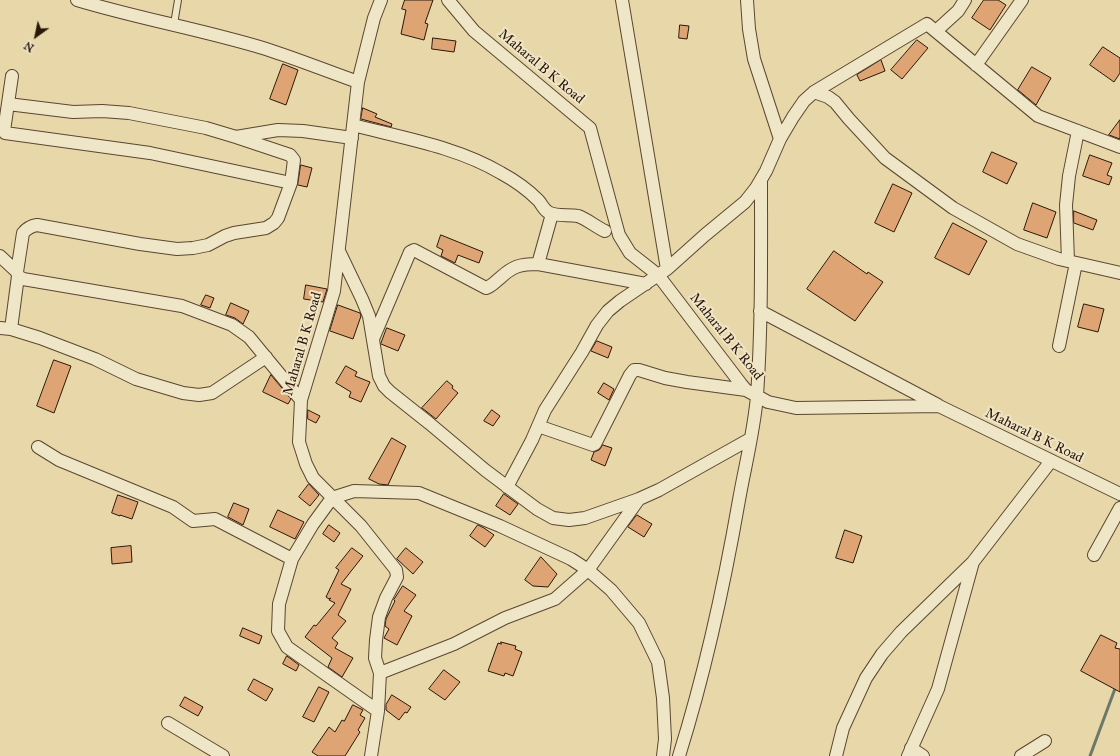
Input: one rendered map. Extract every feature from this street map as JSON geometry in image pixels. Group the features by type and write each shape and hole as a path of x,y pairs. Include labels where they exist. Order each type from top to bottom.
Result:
{"street":[{"path":"77,0 266,49 358,82"},
{"name":"Maharal B K Road","path":"371,756 378,711 380,673 375,658 379,617 386,598 397,577 396,570 361,526 313,478 306,464 299,442 301,400 334,292 358,82 374,18 381,0"},
{"name":"Maharal B K Road","path":"448,0 474,31 590,128 619,235 630,253 663,272 746,390 768,402 796,408 939,406 1120,494"},
{"path":"622,0 663,272"},
{"path":"747,0 749,29 754,59 780,139"},
{"path":"936,31 958,11 965,0"},
{"path":"976,65 1022,0"},
{"path":"507,487 545,410 582,352 597,325 608,310 663,272 745,202 761,180 780,139 793,117 804,101 814,92 927,24 1038,116 1120,147"},
{"path":"12,76 4,131 5,133 150,153 291,183"},
{"path":"814,92 828,97 835,102 885,158 953,208 1017,244 1059,259 1120,273"},
{"path":"8,104 73,112 102,111 129,113 206,128 290,155 294,160 291,183 278,218 274,223 266,228 234,233 208,245 177,249 140,244 37,225 32,226 23,233 18,274 5,328 40,338 88,357 136,379 183,393 199,395 212,393 266,357"},
{"path":"353,125 434,146 490,166 504,174 534,197 542,204 545,210 552,214 578,216 604,231"},
{"path":"236,137 278,130 303,131 352,138"},
{"path":"1059,346 1072,262 1066,205 1069,176 1078,131"},
{"path":"679,756 692,714 708,652 733,535 750,439 756,396 760,311 761,180"},
{"path":"538,264 552,214"},
{"path":"339,250 369,316 379,376 384,386 507,487 537,509 553,518 569,520 585,518 639,499 660,490 750,439"},
{"path":"373,339 410,252 412,251 417,251 486,288 491,286 510,269 524,264 538,264 646,284"},
{"path":"0,256 23,279 182,306 232,325 250,337 301,400"},
{"path":"760,311 939,406"},
{"path":"538,426 595,444 630,375 634,370 687,382 746,390"},
{"path":"38,447 59,460 173,506 193,521 215,520 292,559"},
{"path":"836,756 843,728 866,678 882,654 901,632 973,562 1051,460"},
{"path":"378,711 287,647 278,631 279,604 292,559 313,524 332,498 354,491 418,493 500,526 571,559 588,570 611,590 639,623 658,662 664,705 665,739 663,756"},
{"path":"380,673 454,644 505,618 555,599 588,570 639,499"},
{"path":"1094,555 1120,508"},
{"path":"923,756 910,752 938,689 973,562"},
{"path":"168,723 223,756"},
{"path":"1021,756 1044,741"}],"lane":[{"path":"174,24 178,0"}],"building":[{"path":"405,0 433,0 425,23 428,24 424,40 401,34 406,10 402,9"},
{"path":"984,0 998,0 1006,5 990,30 972,18"},
{"path":"680,25 689,26 687,39 679,38"},
{"path":"433,38 456,41 454,52 432,49"},
{"path":"917,40 928,48 902,79 891,70"},
{"path":"1103,47 1120,58 1120,73 1114,82 1090,65"},
{"path":"881,60 885,71 860,81 857,75"},
{"path":"283,64 298,70 286,105 270,99"},
{"path":"1032,67 1051,78 1036,105 1018,90"},
{"path":"363,108 377,114 375,117 392,124 391,127 361,119"},
{"path":"1120,120 1120,139 1109,135"},
{"path":"992,152 1017,163 1007,184 983,172"},
{"path":"1090,155 1112,163 1107,175 1112,177 1109,185 1083,176"},
{"path":"301,165 312,168 307,187 298,185"},
{"path":"893,184 912,193 894,232 875,223"},
{"path":"1033,203 1056,212 1047,238 1024,230"},
{"path":"1074,211 1097,220 1093,230 1074,223"},
{"path":"953,223 987,241 969,275 935,258"},
{"path":"441,235 483,252 479,263 458,255 455,263 441,256 443,250 437,247"},
{"path":"834,251 867,274 868,272 883,282 855,321 807,289"},
{"path":"306,285 327,289 323,302 304,299"},
{"path":"206,295 214,298 210,308 201,305"},
{"path":"231,303 249,311 243,324 235,318 226,315"},
{"path":"1084,304 1104,309 1098,332 1078,327"},
{"path":"338,305 360,313 361,316 353,339 330,331"},
{"path":"387,328 405,335 398,351 381,344"},
{"path":"597,341 612,347 608,358 591,351"},
{"path":"54,360 71,366 54,413 37,406"},
{"path":"346,366 357,372 355,376 370,382 361,402 349,397 351,392 336,383"},
{"path":"271,375 291,399 288,404 263,392"},
{"path":"447,381 458,393 436,419 422,408"},
{"path":"604,383 614,389 609,400 598,393"},
{"path":"308,410 320,416 316,423 308,419"},
{"path":"492,410 500,416 493,426 484,421"},
{"path":"392,438 406,446 388,485 379,484 369,479"},
{"path":"603,445 612,448 605,466 591,460 594,452 599,450"},
{"path":"309,484 319,495 310,506 299,497"},
{"path":"504,494 518,504 510,515 496,506"},
{"path":"118,495 138,502 132,519 112,513"},
{"path":"234,503 249,509 243,525 228,517"},
{"path":"278,510 304,522 295,539 270,527"},
{"path":"637,515 652,524 644,537 628,527"},
{"path":"329,525 340,533 334,542 323,534"},
{"path":"478,525 494,535 485,547 470,536"},
{"path":"845,530 862,536 853,563 836,558"},
{"path":"131,546 132,562 112,564 111,548"},
{"path":"352,548 363,556 341,584 351,589 338,615 346,621 332,638 338,643 335,648 353,658 342,677 328,667 332,658 305,637 335,603 329,600 331,598 329,599 326,597 339,570 336,568"},
{"path":"406,548 423,562 413,574 397,559"},
{"path":"541,557 557,574 548,587 533,586 525,580"},
{"path":"403,586 416,595 404,611 412,616 397,645 384,638 389,629 385,626 386,619 395,601 394,600"},
{"path":"243,628 262,636 259,644 240,636"},
{"path":"1101,635 1117,643 1115,648 1120,649 1120,692 1081,671"},
{"path":"501,642 516,646 515,649 522,652 513,676 505,673 504,676 488,671 498,643 501,644"},
{"path":"287,656 299,665 296,671 283,664"},
{"path":"444,670 460,682 445,700 429,689"},
{"path":"254,679 273,689 266,701 248,690"},
{"path":"319,687 329,692 314,722 303,717"},
{"path":"392,695 411,707 399,720 386,710 386,705"},
{"path":"185,697 203,707 198,716 180,706"},
{"path":"353,705 363,710 360,715 365,718 358,730 360,732 345,756 318,756 312,752 329,727 335,732 342,720 344,721"}],"waterway":[{"path":"1090,756 1116,686"}]}
